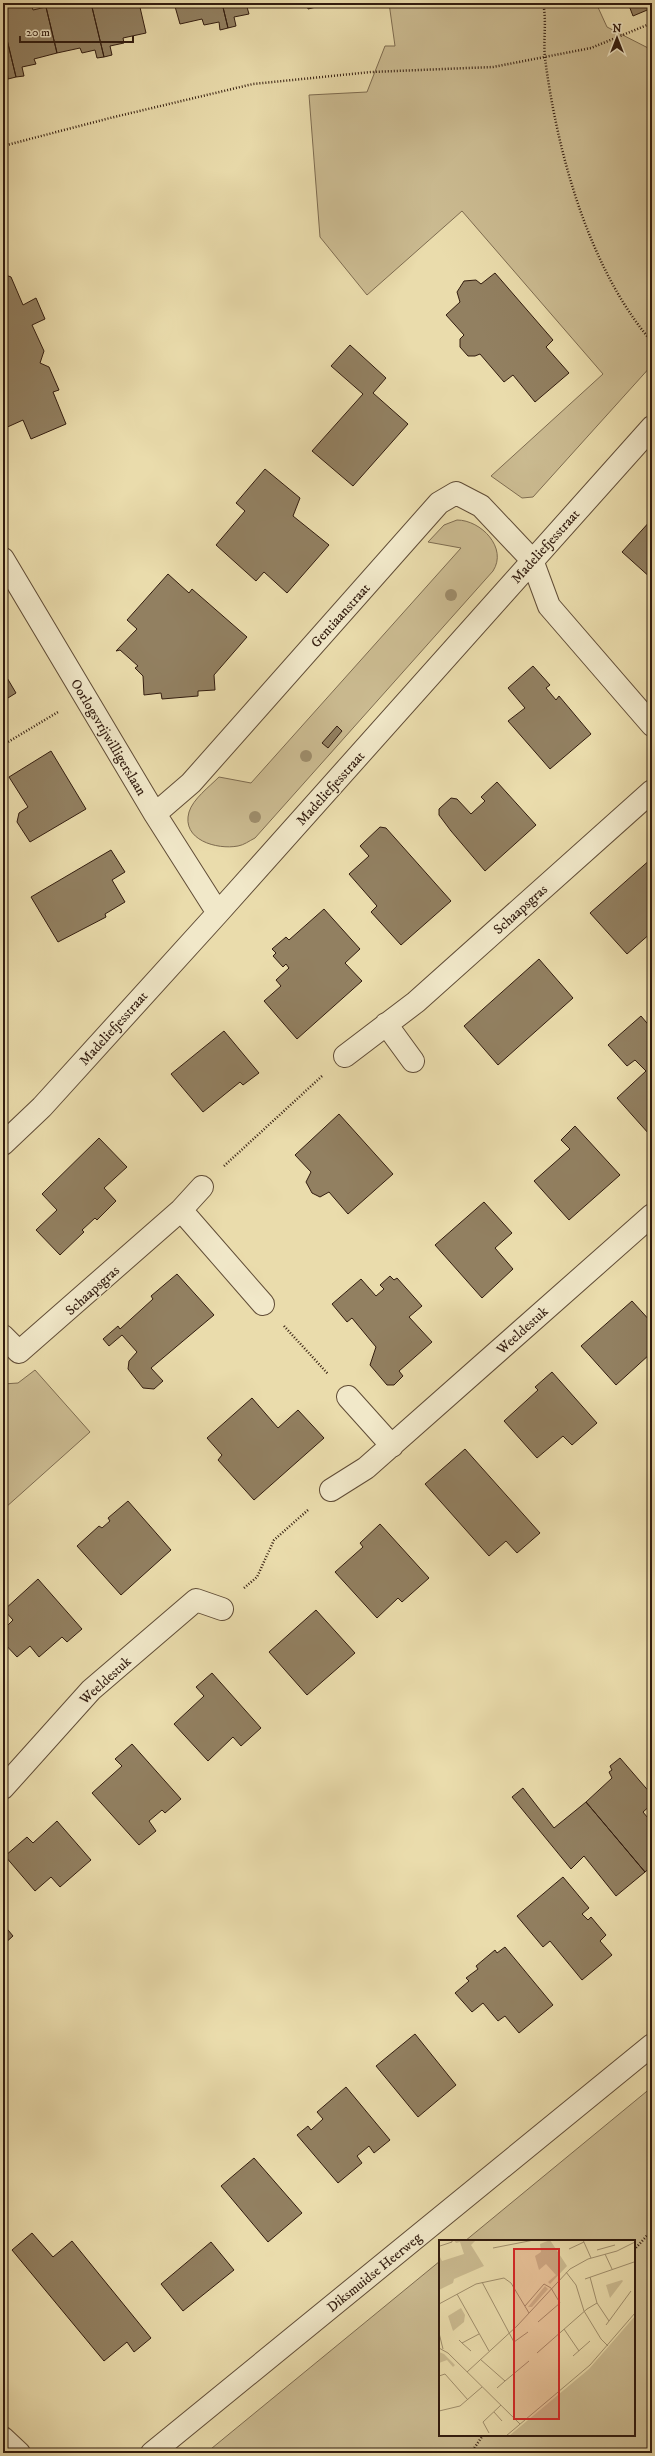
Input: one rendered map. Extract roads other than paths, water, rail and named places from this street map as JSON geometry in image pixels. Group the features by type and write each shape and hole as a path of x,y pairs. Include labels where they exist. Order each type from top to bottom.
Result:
{"street":[{"name":"Madeliefjesstraat","path":"3,1144 42,1107 218,913 652,427"},
{"name":"Gentiaanstraat","path":"155,814 191,783 439,503 456,493 481,506 532,560"},
{"name":"Oorlogsvrijwilligerslaan","path":"3,560 155,814 218,913"},
{"path":"532,560 549,606 652,725"},
{"name":"Schaapsgras","path":"345,1056 416,1002 652,791"},
{"path":"386,1024 413,1061"},
{"name":"Schaapsgras","path":"3,1336 19,1352 181,1210 202,1187"},
{"path":"181,1210 263,1304"},
{"name":"Weeldestuk","path":"331,1490 366,1468 392,1446 652,1215"},
{"path":"348,1397 392,1446"},
{"name":"Weeldestuk","path":"3,1788 91,1690 196,1600 222,1609"},
{"name":"Diksmuidse Heerweg","path":"152,2453 652,2045"},
{"path":"3,2438 19,2453"}]}
